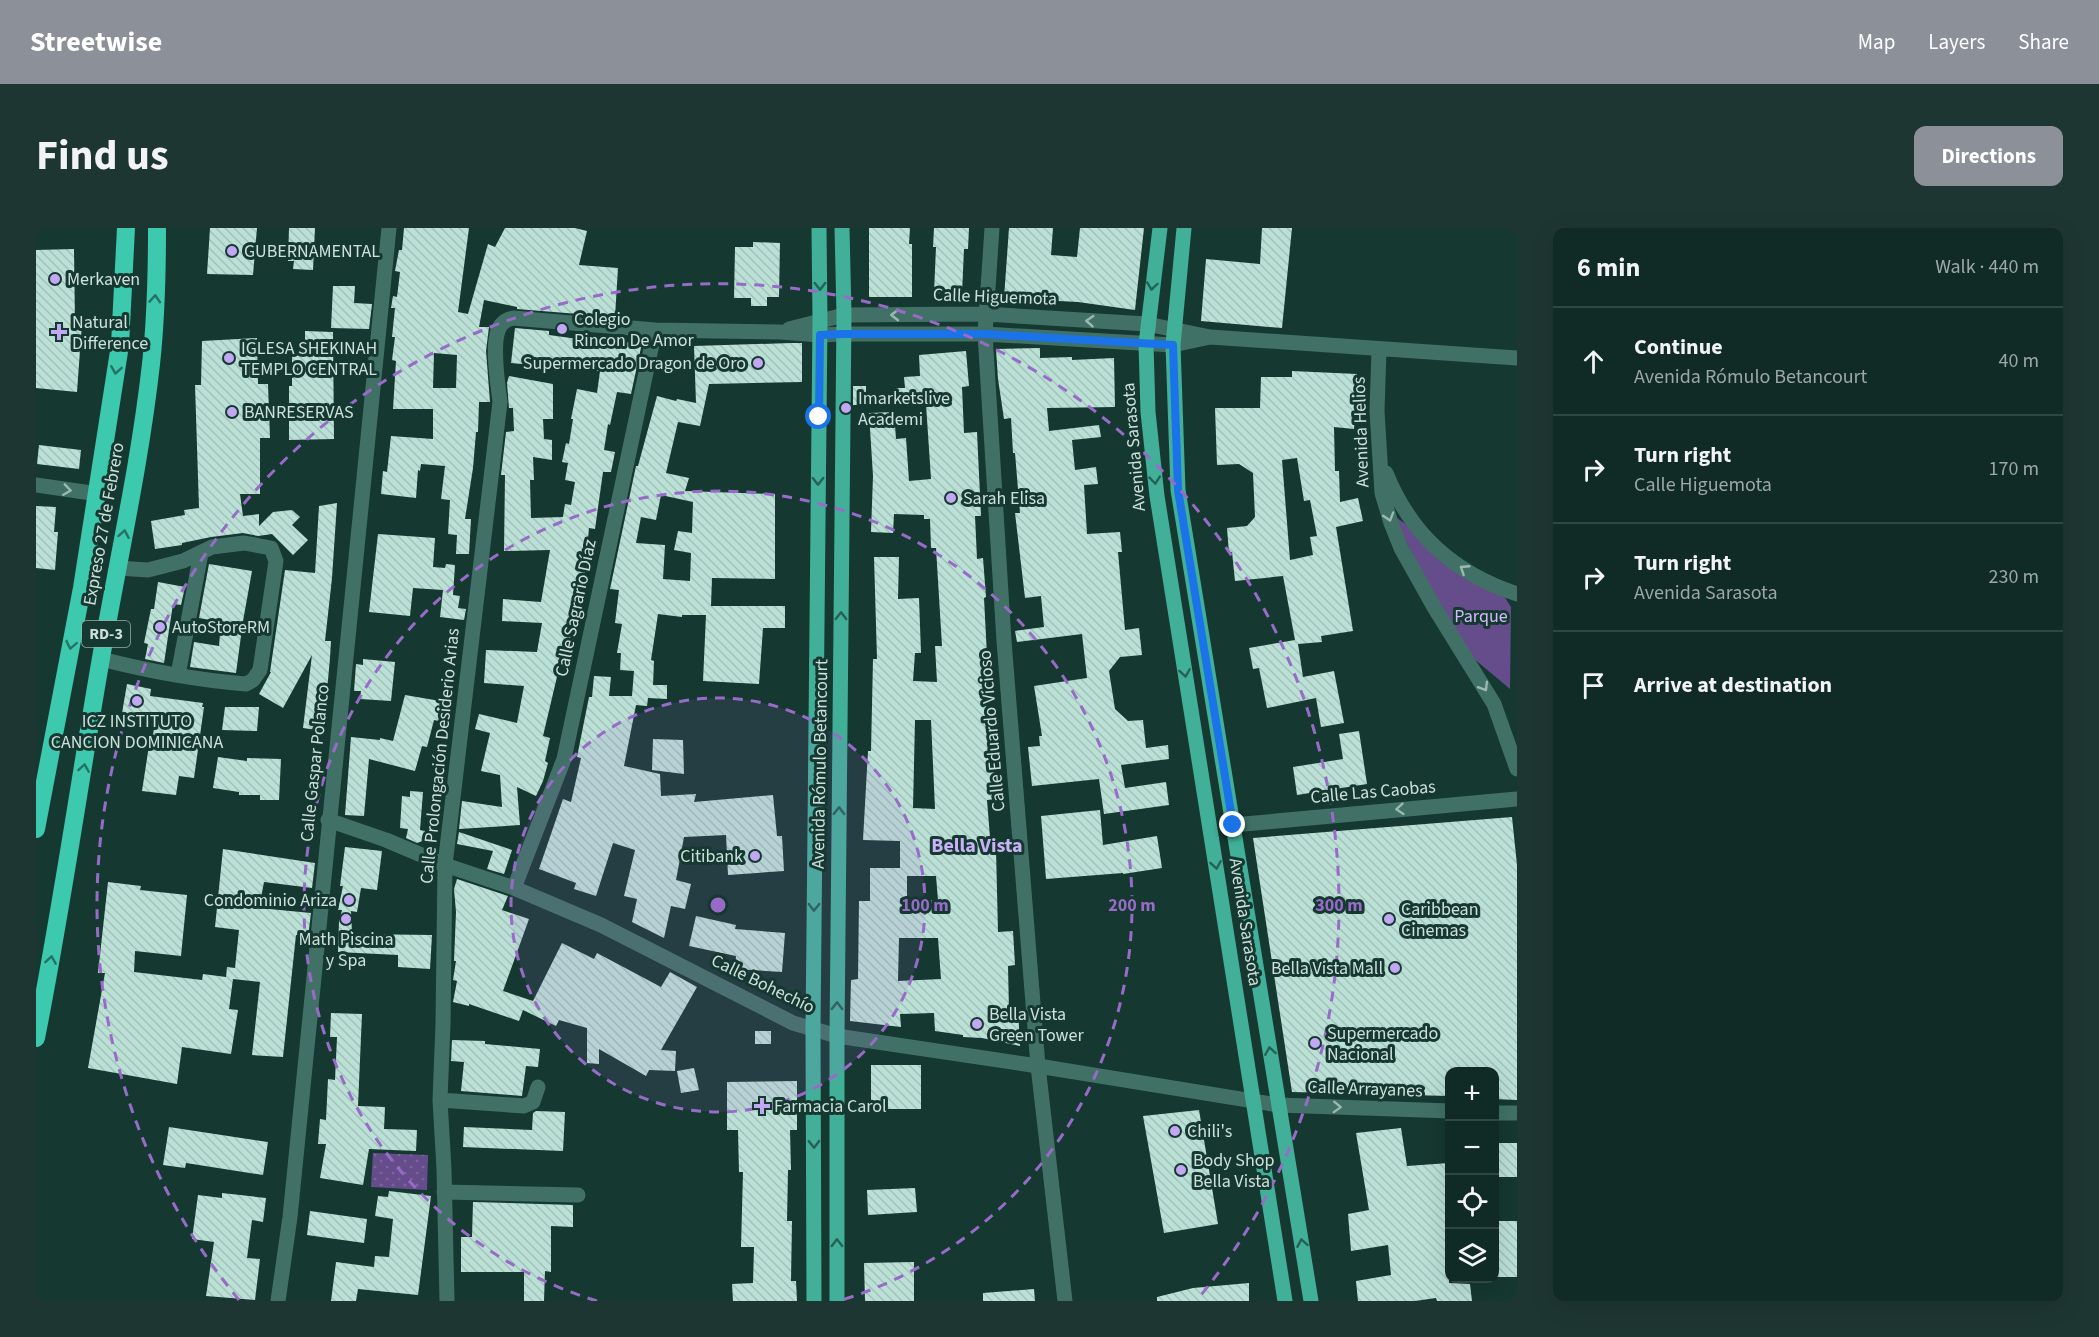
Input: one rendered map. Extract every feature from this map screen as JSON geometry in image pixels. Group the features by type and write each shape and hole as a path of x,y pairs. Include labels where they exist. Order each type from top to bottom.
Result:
{"highway":[{"name":"Expreso 27 de Febrero","path":"36,829 98,494 120,345 126,228"},
{"name":"Expreso 27 de Febrero","path":"36,1038 82,786 101,659 135,472 151,364 157,228"}],"main road":[{"name":"Avenida Rómulo Betancourt","path":"814,1301 813,1030 819,228"},
{"name":"Avenida Rómulo Betancourt","path":"837,1301 837,1036 844,334 842,228"},
{"name":"Avenida Sarasota","path":"1160,228 1146,344 1148,412 1156,496 1285,1301"},
{"name":"Avenida Sarasota","path":"1184,228 1173,345 1178,490 1311,1301"}],"street":[{"name":"Calle Gaspar Polanco","path":"278,1301 290,1217 389,228"},
{"name":"Calle Eduardo Vicioso","path":"992,228 985,334 1004,641 1038,1066 1065,1301"},
{"name":"Calle Higuemota","path":"820,328 844,315 985,314 1147,324 1210,337 1517,358"},
{"name":"Calle Higuemota","path":"500,326 506,320 513,318 655,330 780,332 820,328 844,334 985,334 1173,345 1210,337"},
{"name":"Calle Prolongación Desiderio Arias","path":"447,1301 440,1100 445,865 500,402 496,341 500,326"},
{"name":"Calle Sagrario Díaz","path":"513,888 564,759 655,330"},
{"name":"Avenida Helios","path":"1379,350 1377,411 1382,493 1391,523 1401,548 1434,606 1494,704 1517,769"},
{"path":"1380,460 1392,489 1409,520 1432,544 1462,569 1494,586 1517,594"},
{"path":"36,485 98,494"},
{"path":"101,659 178,675 246,684 253,680 260,670 276,561 272,548 244,543 212,547 183,561 148,570 118,567"},
{"path":"178,675 201,553"},
{"name":"Calle Las Caobas","path":"1233,825 1517,799"},
{"name":"Calle Bohechío","path":"328,820 386,840 445,865 513,888 601,925 793,1023 813,1030 837,1036 1278,1105"},
{"path":"440,1100 524,1106 533,1102 538,1087"},
{"name":"Calle Arrayanes","path":"1278,1105 1445,1111"},
{"path":"1499,1113 1517,1113"},
{"path":"444,1192 578,1195"}],"green space":[{"name":"Parque","path":"1393,515 1504,596 1511,607 1510,689 1473,658 1426,581"},
{"path":"373,1153 428,1155 427,1190 371,1187"}],"building":[{"name":"GUBERNAMENTAL","path":"210,228 257,228 253,275 207,274"},
{"path":"289,228 315,228 313,270 293,269 294,261 288,261"},
{"path":"404,228 469,228 458,312 468,314 488,244 495,247 505,228 575,228 587,231 579,265 618,268 615,317 517,309 517,307 484,300 479,327 489,327 486,351 490,402 479,402 478,432 476,432 465,519 471,519 469,554 456,554 457,535 448,534 450,500 441,499 445,466 421,464 420,471 418,470 416,498 381,494 383,471 387,472 391,436 433,439 433,409 393,409 396,361 392,360 395,337 392,337 395,308 391,308 393,296 397,297 400,272 395,271 399,250 402,250","holes":["434,353 457,355 456,388 433,388"]},
{"path":"869,228 910,228 912,297 869,297"},
{"path":"934,228 969,228 968,249 964,249 962,294 934,293 936,247 933,247"},
{"path":"1009,228 1053,228 1051,255 1077,257 1080,228 1144,228 1135,310 1078,302 1004,298"},
{"path":"1262,228 1292,228 1282,328 1201,321 1206,259 1260,264"},
{"path":"753,242 780,243 779,297 767,297 767,306 751,306 751,298 734,298 735,247 753,247"},
{"path":"74,249 75,322 82,323 77,392 36,388 36,250"},
{"path":"333,286 355,286 354,303 372,304 369,329 331,328"},
{"path":"515,328 549,331 549,335 578,339 642,343 631,394 617,392 610,425 608,424 604,450 615,452 611,472 603,472 595,529 589,528 587,549 592,550 590,568 586,568 575,635 571,634 564,665 560,664 543,736 550,738 545,761 548,763 543,781 536,796 517,787 520,825 459,829 462,801 502,807 500,775 481,771 490,733 475,729 479,714 517,723 524,686 484,683 486,650 537,652 542,623 502,621 503,599 541,602 550,550 504,551 505,475 501,475 506,432 514,431 513,408 509,408 507,383 509,376 553,384 553,419 543,419 544,439 552,440 552,460 533,457 534,480 530,480 531,518 563,517 565,504 571,505 575,482 565,480 568,463 562,462 566,443 569,444 577,389 597,393 600,371 511,363"},
{"path":"305,331 333,332 334,439 289,440 289,386 292,386 292,355 305,356"},
{"path":"257,338 258,384 268,384 270,438 260,438 260,494 240,494 243,516 259,514 259,526 273,512 292,510 300,517 292,525 308,540 293,555 272,534 258,536 243,533 211,537 155,549 151,521 185,515 184,510 199,508 195,385 201,385 202,341"},
{"path":"802,343 802,382 709,384 700,426 678,422 666,473 689,478 685,491 775,494 775,579 712,578 711,606 785,606 785,628 763,628 759,684 703,681 706,615 682,615 682,617 658,614 651,660 654,661 653,685 667,685 667,699 648,698 647,706 636,705 624,766 660,774 661,796 696,794 694,802 773,795 777,836 782,836 784,871 728,875 726,835 684,837 676,880 691,884 685,909 671,906 664,938 632,922 637,899 624,896 635,850 613,843 596,896 574,889 576,883 539,869 563,799 571,802 581,758 577,757 589,697 592,697 594,676 611,677 609,696 632,696 634,671 620,670 621,653 617,653 622,624 615,623 619,590 610,589 636,466 638,466 657,396 696,403 694,346","holes":["661,495 693,502 692,533 678,531 674,550 691,553 690,581 663,579 665,545 636,543 641,517 656,520"]},
{"path":"1040,348 1040,358 1072,357 1072,360 1114,358 1115,407 1047,408 1049,431 1099,425 1101,437 1072,440 1075,470 1096,467 1098,484 1084,485 1087,534 1120,532 1122,552 1118,552 1125,630 1139,628 1142,655 1120,657 1109,671 1115,709 1128,721 1143,720 1146,748 1168,745 1169,759 1121,765 1125,788 1166,782 1169,805 1104,814 1099,779 1032,786 1028,747 1040,746 1039,736 1042,736 1034,686 1087,678 1082,634 1017,642 1015,631 1044,627 1041,596 1025,598 1015,513 1020,513 1011,418 1004,419 996,349"},
{"path":"966,351 969,386 962,387 964,433 977,432 981,516 975,516 977,559 983,558 986,597 984,598 988,675 985,675 987,721 993,720 996,799 987,800 991,850 996,849 998,932 1013,931 1015,965 1008,966 1009,1011 1018,1010 1020,1046 935,1031 934,1013 900,1014 901,1027 850,1021 851,980 858,979 859,901 870,901 870,868 900,868 900,841 863,840 868,751 871,751 873,659 877,659 874,557 899,557 898,599 919,598 921,653 915,653 913,681 937,682 935,646 942,646 936,548 931,548 930,519 924,519 924,515 894,514 893,533 871,532 873,476 869,413 894,412 896,439 906,438 909,481 931,479 926,404 888,406 887,395 896,394 896,388 905,388 904,377 920,376 919,355","holes":["915,720 931,720 935,809 913,808","907,876 936,876 938,900 907,901","899,938 938,938 941,979 898,981"]},
{"path":"1292,371 1357,374 1354,429 1334,427 1335,471 1339,471 1340,502 1358,498 1363,521 1336,527 1353,631 1321,636 1322,642 1298,644 1303,677 1334,671 1344,723 1321,727 1316,698 1267,708 1259,668 1253,669 1249,648 1295,640 1283,576 1235,581 1227,528 1247,526 1255,517 1253,473 1239,464 1217,465 1215,408 1260,408 1261,377 1292,377","holes":["1297,458 1304,501 1310,500 1317,536 1310,537 1313,555 1290,560 1282,460"]},
{"path":"853,386 866,386 866,405 853,405"},
{"path":"39,445 81,450 79,469 37,464"},
{"path":"337,503 325,641 331,641 330,658 326,702 321,701 317,730 303,728 312,655 283,708 259,694 271,672 285,570 315,573 319,506"},
{"path":"36,506 56,507 54,532 58,532 55,570 36,568"},
{"path":"378,534 435,538 433,567 445,568 446,564 455,565 453,595 460,596 458,608 466,609 464,620 440,617 443,590 413,588 410,616 369,612"},
{"path":"209,564 252,571 236,673 190,667 194,642 219,646 221,622 199,618"},
{"name":"AutoStoreRM","path":"158,582 185,587 181,605 173,604 164,663 145,659 148,644 144,643 151,609 154,609"},
{"path":"363,659 395,662 391,701 360,699 361,691 354,691 356,664 363,665"},
{"path":"127,684 151,689 150,696 203,703 194,778 179,776 176,795 142,791 148,752 156,722 152,721 152,718 122,713"},
{"path":"405,695 452,703 448,723 434,720 427,747 422,746 415,771 369,759 364,816 345,815 351,737 393,741"},
{"path":"225,707 259,707 257,731 222,730"},
{"path":"1359,731 1367,784 1297,795 1293,767 1343,759 1339,734"},
{"path":"653,739 683,740 684,774 652,770"},
{"path":"218,757 247,761 247,758 281,759 279,800 260,800 260,795 239,795 239,792 213,788"},
{"path":"410,791 423,792 420,830 425,831 425,840 417,843 406,838 408,829 400,828 402,796 410,797"},
{"path":"1100,810 1103,845 1157,836 1162,868 1123,874 1046,879 1041,816"},
{"name":"Bella Vista Mall","path":"1512,817 1517,865 1517,1100 1499,1099 1499,1067 1445,1067 1445,1096 1292,1092 1253,838"},
{"path":"459,832 512,850 504,874 487,869 493,851 457,844"},
{"path":"345,847 382,851 377,890 361,888 357,912 351,911 352,934 432,935 430,969 398,967 398,955 338,952 339,921 342,910 338,910 343,886 340,886"},
{"path":"223,849 315,863 312,888 264,882 259,908 311,913 308,937 296,935 283,1057 252,1055 260,982 233,979 229,1009 238,1010 231,1054 182,1047 177,1084 88,1068 105,973 98,973 108,882 141,886 140,890 187,895 181,956 135,951 134,972 202,980 203,974 226,977 227,967 235,968 239,930 215,927"},
{"path":"457,879 508,896 502,910 529,919 503,991 533,1001 562,943 594,959 597,953 661,987 670,972 697,987 661,1050 676,1051 675,1071 649,1070 646,1076 599,1049 599,1064 587,1063 587,1028 559,1020 556,1026 523,1010 519,1021 469,1004 469,1006 453,1002 457,981 453,980 456,961 454,961 456,912 454,889"},
{"path":"696,916 736,925 735,929 785,933 782,972 735,969 736,956 689,946"},
{"path":"331,1013 362,1014 358,1106 385,1107 384,1129 417,1130 416,1151 369,1149 363,1185 320,1178 326,1144 318,1144 320,1119 326,1120 328,1079 335,1080 337,1037 330,1037"},
{"path":"755,1031 771,1031 771,1044 755,1044"},
{"path":"452,1040 485,1041 485,1044 540,1049 538,1067 526,1066 522,1096 461,1091 464,1062 451,1061"},
{"path":"871,1065 921,1065 921,1109 871,1109"},
{"path":"694,1068 699,1090 681,1093 677,1071"},
{"path":"797,1081 797,1130 790,1130 791,1170 788,1170 787,1221 792,1221 791,1281 796,1281 797,1301 733,1301 732,1284 753,1283 754,1247 741,1247 743,1172 739,1172 738,1130 727,1130 727,1082"},
{"name":"Body Shop Bella Vista","path":"1199,1110 1218,1224 1164,1233 1143,1116"},
{"path":"536,1111 565,1112 563,1151 463,1147 464,1127 532,1130 533,1113"},
{"path":"169,1127 268,1142 263,1175 186,1163 185,1168 163,1165"},
{"path":"1401,1128 1407,1166 1445,1163 1445,1283 1470,1284 1472,1301 1437,1301 1436,1298 1415,1301 1358,1301 1356,1281 1391,1275 1388,1245 1351,1251 1348,1214 1369,1210 1356,1133"},
{"path":"1499,1143 1517,1143 1517,1177 1499,1177"},
{"path":"915,1188 917,1212 868,1215 867,1190"},
{"path":"389,1191 431,1196 418,1295 358,1289 356,1301 331,1301 336,1262 374,1267 375,1256 389,1257 393,1219 375,1216 378,1196 388,1197"},
{"path":"222,1193 266,1198 263,1222 252,1220 247,1258 260,1259 255,1300 206,1296 214,1242 192,1239 198,1195 222,1198"},
{"path":"473,1202 573,1205 573,1227 551,1226 551,1272 545,1271 544,1301 524,1301 524,1272 461,1272 461,1237 472,1237"},
{"path":"310,1211 367,1219 364,1243 307,1235"},
{"path":"1499,1221 1517,1221 1517,1277 1499,1277"},
{"path":"914,1262 914,1301 865,1301 864,1263"},
{"path":"1249,1283 1249,1301 1157,1301 1157,1297 1193,1288"},
{"path":"1034,1289 1035,1301 983,1301 983,1293"}],"place":[{"name":"GUBERNAMENTAL","path":"232,251"},
{"name":"Merkaven","path":"55,279"},
{"name":"Colegio Rincon De Amor","path":"562,329"},
{"name":"Natural Difference","path":"59,332"},
{"name":"IGLESA SHEKINAH TEMPLO CENTRAL","path":"229,358"},
{"name":"Supermercado Dragon de Oro","path":"758,363"},
{"name":"Imarketslive Academi","path":"846,408"},
{"name":"BANRESERVAS","path":"232,412"},
{"name":"Sarah Elisa","path":"951,498"},
{"name":"AutoStoreRM","path":"160,627"},
{"name":"ICZ INSTITUTO CANCION DOMINICANA","path":"137,701"},
{"name":"Citibank","path":"755,856"},
{"name":"Condominio Ariza","path":"349,900"},
{"name":"Math Piscina y Spa","path":"346,919"},
{"name":"Caribbean Cinemas","path":"1389,919"},
{"name":"Bella Vista Mall","path":"1395,968"},
{"name":"Bella Vista Green Tower","path":"977,1024"},
{"name":"Supermercado Nacional","path":"1315,1043"},
{"name":"Farmacia Carol","path":"762,1106"},
{"name":"Chili's","path":"1175,1131"},
{"name":"Body Shop Bella Vista","path":"1181,1170"}],"district":[{"name":"Bella Vista","path":"977,846"}],"route":[{"path":"819,417 820,335 985,334 1173,345 1178,490 1233,825"}]}
